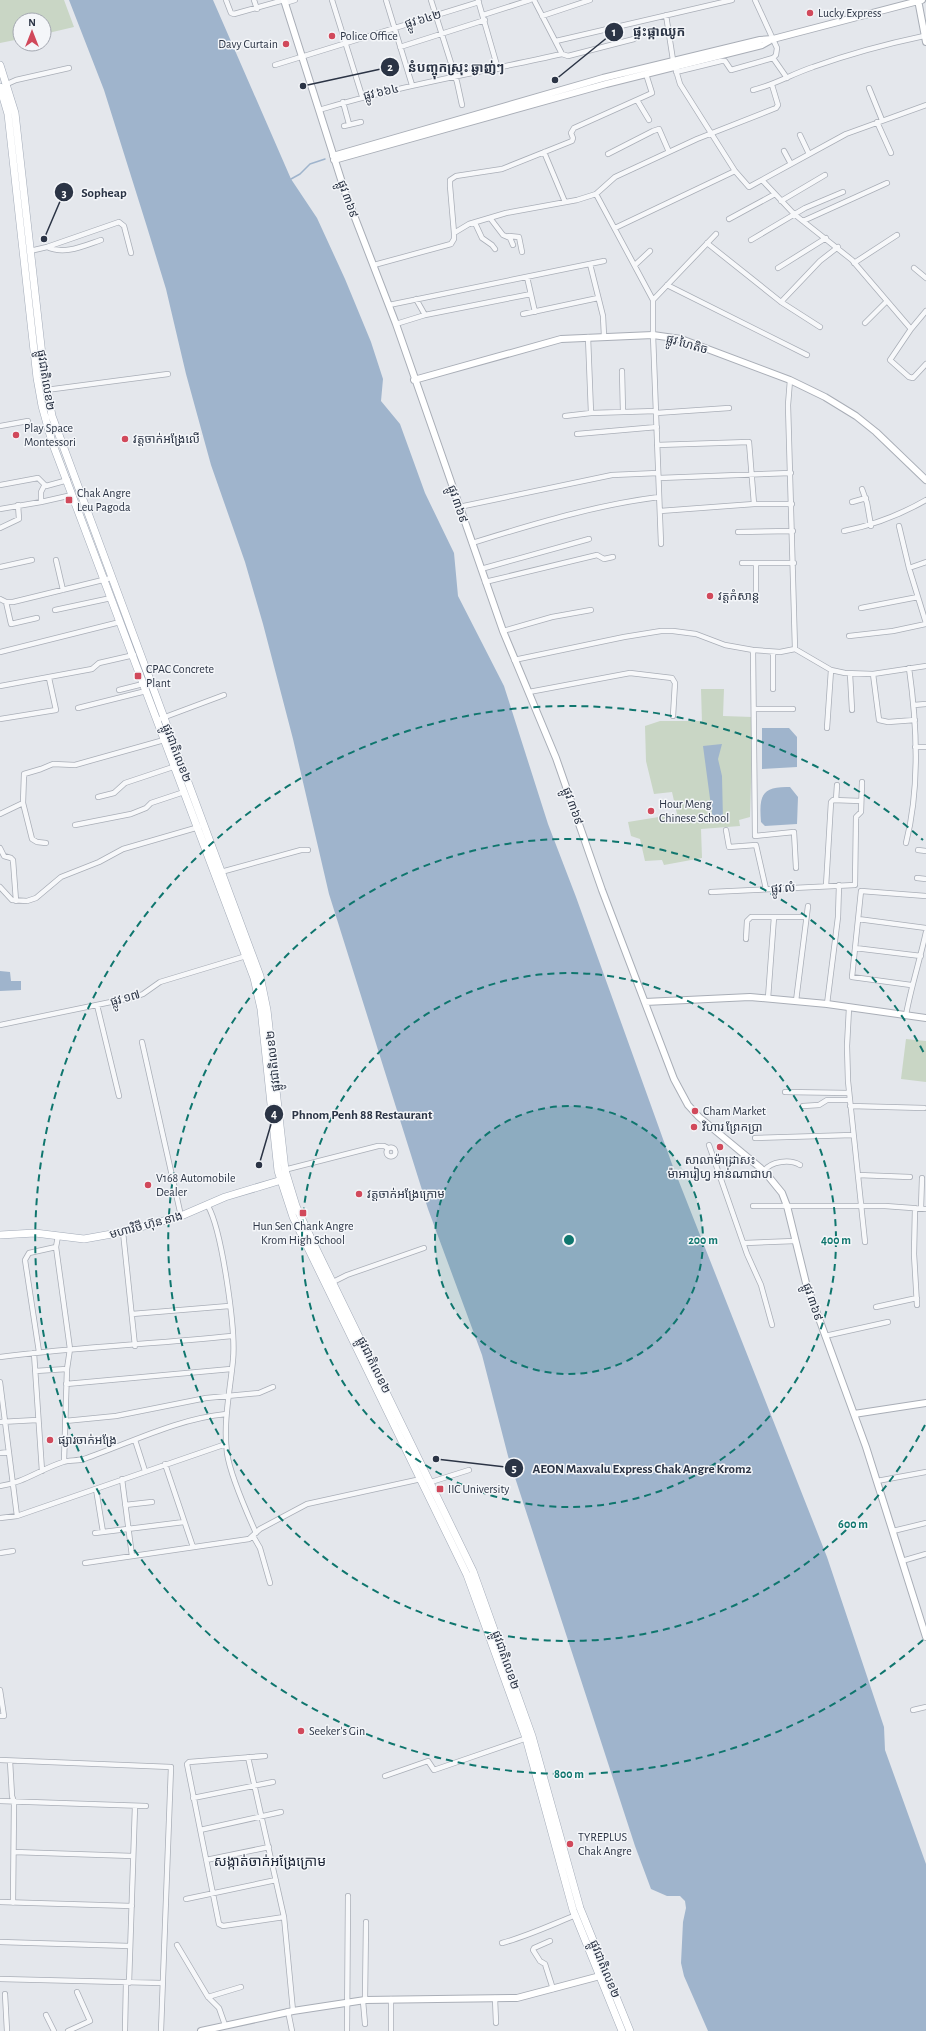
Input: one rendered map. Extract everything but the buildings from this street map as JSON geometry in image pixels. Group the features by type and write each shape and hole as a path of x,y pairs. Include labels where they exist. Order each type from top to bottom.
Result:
{"main road":[{"path":"505,109 646,74 760,40 772,39 919,0 925,28 925,39"},
{"name":"ផ្លូវ ៣៦៩","path":"285,1 334,158 396,324 414,380 485,582 514,660 556,758 602,890 674,1079 688,1105 711,1128 764,1171 782,1193 788,1206 795,1242 806,1283 877,1480 926,1637"},
{"name":"ផ្លូវជាតិលេខ២","path":"0,65 8,114 31,290 45,418 70,479 201,826 246,951"},
{"path":"334,158 505,109 675,66"},
{"name":"ផ្លូវជាតិលេខ២","path":"3,86 15,113 30,251 31,290"},
{"name":"ផ្លូវ ហៃតិច","path":"414,380 560,339 653,335 681,339 790,380 825,397 856,416 876,432 926,480"},
{"name":"ផ្លូវជាតិលេខ២","path":"39,365 70,479 72,495 108,580 111,598 135,654 143,684 160,718 164,740 178,766 184,792 222,872 246,951 254,978 260,1009 282,1170 293,1217 431,1482 473,1571 529,1737 600,1976 622,2031"},
{"path":"645,1002 724,997 768,998 827,1004 926,1018"},
{"name":"ផ្លូវជាតិលេខ២","path":"284,1180 333,1282 355,1336"},
{"name":"មហាវិថី ហ៊ុន នាង","path":"0,1235 25,1233 84,1239 123,1232 181,1216 208,1206 225,1196 284,1180"},
{"name":"ផ្លូវជាតិលេខ២","path":"379,1384 421,1479 467,1575 529,1737 576,1915 590,1941 630,2031"},
{"path":"854,1414 926,1403"},
{"path":"201,2031 290,2011 364,2000 518,1998 600,1976"}],"street":[{"path":"226,0 232,14 295,0"},
{"path":"254,0 257,9"},
{"path":"332,0 362,96"},
{"path":"386,0 412,86"},
{"path":"431,0 462,104"},
{"path":"484,15 530,0"},
{"path":"534,0 562,54"},
{"path":"542,16 590,0"},
{"path":"556,41 732,0"},
{"path":"675,66 725,61 731,70 773,58 777,52 755,0"},
{"path":"478,1 484,15 498,69"},
{"name":"ផ្លូវ ៦៤២","path":"275,65 478,1"},
{"path":"666,15 675,66 687,96 735,171 749,187 846,134 926,105"},
{"path":"400,46 485,20"},
{"name":"ផ្លូវ ៦៦៤","path":"318,110 362,96 498,69 562,54 568,56 634,39"},
{"path":"753,90 772,85 814,66 860,51 925,39"},
{"path":"773,58 788,78"},
{"path":"3,86 16,80 69,68"},
{"path":"374,265 451,244 454,239 454,233 450,180 464,174 502,169 572,141 572,130 574,128 652,93 646,74"},
{"path":"454,233 490,218 596,194 615,177 712,133 776,108 778,102 772,85"},
{"path":"869,88 891,153"},
{"path":"637,100 649,120"},
{"path":"343,102 346,125 361,122"},
{"path":"608,154 653,130 659,129 669,152"},
{"path":"800,135 809,154"},
{"path":"784,151 791,164"},
{"path":"544,152 564,202"},
{"path":"615,228 735,171"},
{"path":"781,201 825,175"},
{"path":"762,180 794,214 838,247 854,263 886,302 911,329"},
{"path":"803,221 888,183"},
{"path":"752,240 794,214 843,192"},
{"path":"596,194 654,300 653,335 661,544"},
{"path":"729,219 775,194"},
{"path":"490,218 503,235 519,237 522,252"},
{"path":"30,251 46,248 119,222 124,226 131,253"},
{"path":"475,223 482,238 495,249"},
{"path":"654,300 716,234"},
{"path":"854,263 896,235"},
{"path":"508,236 513,245"},
{"path":"778,268 826,238"},
{"path":"46,248 54,251 64,251 101,240"},
{"path":"706,243 781,302 820,327"},
{"path":"781,302 820,261 838,247"},
{"path":"635,265 650,251"},
{"path":"389,305 604,261"},
{"path":"590,264 603,316 604,336"},
{"path":"914,268 926,278"},
{"path":"527,277 535,312"},
{"path":"667,285 807,355"},
{"path":"396,324 425,316 531,294"},
{"path":"523,314 598,298"},
{"path":"416,299 425,316"},
{"path":"865,323 886,302"},
{"path":"926,311 911,329 890,360 909,377 913,378 926,364"},
{"path":"588,337 591,413"},
{"path":"622,372 623,412"},
{"path":"46,390 168,374"},
{"path":"790,380 788,404 794,564 795,649"},
{"path":"565,416 591,413 656,412 729,408"},
{"path":"0,426 28,421"},
{"path":"577,434 656,427"},
{"path":"657,446 749,442 754,504"},
{"path":"459,507 517,497 612,475 752,476 791,473"},
{"path":"0,485 38,478 44,486"},
{"path":"41,502 41,492 44,486 70,479"},
{"path":"862,489 866,498 871,526"},
{"path":"0,508 41,502 72,495"},
{"path":"472,543 571,513 625,501 659,497"},
{"path":"852,502 866,498"},
{"path":"844,531 871,526 898,515 926,500"},
{"path":"660,511 754,504 792,504"},
{"path":"0,528 19,519 18,505"},
{"path":"849,636 893,631 926,623 899,526"},
{"path":"738,532 793,531"},
{"path":"481,569 589,539"},
{"path":"485,582 598,554 604,559 613,557"},
{"path":"0,567 32,560"},
{"path":"56,560 63,590"},
{"path":"910,568 926,562"},
{"path":"742,563 794,564"},
{"path":"756,563 756,596"},
{"path":"0,599 6,602 108,580"},
{"path":"861,608 918,597"},
{"path":"55,610 111,598"},
{"path":"6,602 11,624 37,618"},
{"path":"503,631 552,618 591,610"},
{"path":"0,652 120,622"},
{"path":"514,660 564,648 661,631 692,633 726,645 753,650 772,652 795,649 830,670 850,674 873,674 926,666"},
{"path":"753,650 756,845 766,889"},
{"path":"772,652 773,689"},
{"path":"0,686 92,669 99,664 135,654"},
{"path":"906,843 913,815 915,747 914,705 909,668"},
{"path":"826,728 830,670"},
{"path":"529,692 630,673 672,678 675,683 673,716"},
{"path":"850,674 852,710"},
{"path":"873,674 879,720 888,722 915,720"},
{"path":"0,719 56,710 49,678"},
{"path":"119,690 143,684"},
{"path":"78,708 146,691"},
{"path":"160,718 224,695"},
{"path":"914,705 926,704"},
{"path":"755,710 793,709"},
{"path":"46,843 32,839 23,803 24,774 53,764 75,765 164,740"},
{"path":"915,747 926,747"},
{"path":"98,797 114,793 125,783 178,766"},
{"path":"826,886 829,814 831,802 836,800 861,801 862,782"},
{"path":"836,800 837,785"},
{"path":"75,825 130,814 146,808 151,804 184,792"},
{"name":"ផ្លូវ លំ","path":"711,892 855,885 856,816 860,813 861,801"},
{"path":"0,814 23,803"},
{"path":"0,887 12,900 16,901 36,898 60,877 99,862 123,848 201,826"},
{"path":"726,830 728,846 756,845"},
{"path":"756,836 794,832 796,868"},
{"path":"0,848 4,856 13,860 16,901"},
{"path":"222,872 301,850 308,850"},
{"path":"918,850 926,851"},
{"path":"916,878 926,879"},
{"path":"827,1004 838,917 839,885"},
{"path":"911,985 852,977 861,891 926,896"},
{"path":"796,1001 808,906"},
{"path":"768,998 774,917"},
{"path":"746,939 748,918 806,917"},
{"path":"858,919 926,928"},
{"path":"906,1015 911,985 921,956 926,932"},
{"path":"855,948 921,956"},
{"name":"ផ្លូវ ១៧","path":"0,1025 140,996 160,982 246,951"},
{"path":"97,1005 119,1096"},
{"path":"849,1008 847,1046 849,1100 865,1242"},
{"path":"142,1042 181,1216"},
{"path":"785,1092 849,1093"},
{"path":"803,1106 819,1105 827,1100 849,1100"},
{"path":"850,1106 924,1108"},
{"path":"755,1138 853,1135"},
{"path":"709,1145 747,1254 762,1285 772,1324"},
{"path":"282,1170 378,1146 388,1148"},
{"path":"764,1171 767,1167 784,1162 796,1163 800,1166"},
{"path":"858,1175 910,1177"},
{"path":"753,1206 862,1206 924,1209 922,1178"},
{"path":"208,1206 212,1213 216,1232 229,1306 232,1336 233,1360 226,1414 226,1444 230,1466 260,1548 270,1583"},
{"path":"915,1208 914,1254 917,1305"},
{"path":"123,1232 135,1346"},
{"path":"58,1236 56,1247 70,1349 66,1384 64,1462"},
{"path":"744,1243 795,1242"},
{"path":"42,1471 37,1420 35,1371 37,1352 25,1260 29,1253 56,1247"},
{"path":"333,1282 347,1275 424,1248"},
{"path":"876,1307 917,1298"},
{"path":"132,1314 229,1306"},
{"path":"825,1336 888,1322"},
{"path":"0,1357 70,1349 135,1346 232,1336"},
{"path":"35,1371 67,1369"},
{"path":"66,1384 231,1369"},
{"path":"0,1382 3,1422 9,1452 17,1516"},
{"path":"65,1421 116,1416 228,1395 259,1393 273,1387"},
{"path":"0,1486 13,1484 64,1462 82,1460 179,1424 208,1416 226,1414"},
{"path":"3,1422 37,1420"},
{"path":"135,1440 145,1471"},
{"path":"0,1518 17,1516 226,1444"},
{"path":"0,1453 9,1452"},
{"path":"165,1464 193,1547"},
{"path":"431,1482 469,1470"},
{"path":"877,1480 926,1472"},
{"path":"85,1563 249,1539 255,1534 308,1504 421,1479"},
{"path":"122,1480 132,1556"},
{"path":"96,1489 103,1532"},
{"path":"125,1505 152,1502"},
{"path":"95,1533 184,1522"},
{"path":"893,1531 926,1523"},
{"path":"0,1553 13,1551"},
{"path":"902,1561 926,1554"},
{"path":"0,1690 4,1716 0,1716"},
{"path":"913,1710 926,1707"},
{"path":"385,1776 428,1761 434,1770 529,1737"},
{"path":"265,1756 189,1762 187,1764 220,1925 284,1917"},
{"path":"248,1757 284,1917 292,2031"},
{"path":"0,1760 171,1768 161,2031"},
{"path":"10,1761 12,1796 14,1802 13,1903"},
{"path":"193,1798 273,1782"},
{"path":"0,1801 146,1806"},
{"path":"125,2030 132,1906 135,1806"},
{"path":"200,1830 281,1812"},
{"path":"206,1860 269,1847"},
{"path":"14,1852 133,1856"},
{"path":"186,1899 276,1880"},
{"path":"342,2031 347,2031 348,1896"},
{"path":"0,1902 132,1906"},
{"path":"502,1943 523,1938 531,1932 576,1915"},
{"path":"365,2024 364,2000 366,1922"},
{"path":"550,1941 533,1948 540,1961 545,1964 553,1989"},
{"path":"0,1942 130,1946"},
{"path":"177,1945 208,1997 217,2005 225,2025"},
{"path":"0,1979 162,1983"},
{"path":"208,1997 241,1988"},
{"path":"68,2031 90,2022 77,1992"},
{"path":"5,1994 7,2031"},
{"path":"495,1998 496,2023"},
{"path":"391,1999 392,2031"},
{"path":"46,2015 54,2031"}],"green space":[{"path":"0,0 64,0 74,27 52,32 52,12 12,12 12,41 0,43"},
{"path":"701,689 724,689 723,716 753,717 750,817 739,820 740,826 701,829 702,858 664,865 662,860 645,861 640,839 631,836 628,822 677,814 672,792 654,794 646,761 645,726 660,721 701,721 702,723"},
{"path":"906,1039 926,1041 926,1082 901,1079"}],"water":[{"path":"69,0 213,0 291,179 317,218 345,279 371,342 383,379 381,401 400,424 425,493 454,553 458,596 504,686 548,824 576,897 672,1164 827,1557 884,1727 885,1750 926,1864 926,2031 708,2031 684,1976 681,1963 683,1922 686,1908 685,1901 680,1896 667,1896 651,1889 635,1846 508,1456 482,1355 428,1209 329,894 293,739 263,624 245,562 211,465 186,374 166,289 104,90"},
{"path":"762,728 789,728 797,737 797,767 762,769"},
{"path":"722,744 718,759 722,776 723,820 713,821 703,746"},
{"path":"790,787 798,797 797,824 765,826 761,822 760,813 764,794 773,788"},
{"path":"0,971 10,972 11,981 21,981 21,990 0,991"}],"waterway":[{"path":"291,179 300,174 310,164 325,159"}],"place":[{"name":"Lucky Express","path":"810,13"},
{"name":"Police Office","path":"332,36"},
{"name":"Davy Curtain","path":"286,44"},
{"name":"ផ្ទះផ្កាឈូក","path":"555,80"},
{"name":"នំបញ្ចុកស្រុះ ឆ្ងាញ់ៗ","path":"303,86"},
{"name":"Sopheap","path":"44,239"},
{"name":"Play Space Montessori","path":"16,435"},
{"name":"វត្តចាក់អង្រែលើ","path":"125,439"},
{"name":"Chak Angre Leu Pagoda","path":"69,500"},
{"name":"វត្តកំសាន្ត","path":"710,596"},
{"name":"CPAC Concrete Plant","path":"138,676"},
{"name":"Hour Meng Chinese School","path":"651,811"},
{"name":"Cham Market","path":"695,1111"},
{"name":"វិហារ ព្រែកប្រា","path":"694,1127"},
{"name":"សាលាម៉ាដ្រាសះ ម៉ាអារៀហ្វ អាន់ណាជាហ","path":"720,1147"},
{"name":"Phnom Penh 88 Restaurant","path":"259,1165"},
{"name":"V168 Automobile Dealer","path":"148,1185"},
{"name":"វត្តចាក់អង្រែក្រោម","path":"359,1194"},
{"name":"Hun Sen Chank Angre Krom High School","path":"303,1213"},
{"name":"ផ្សារចាក់អង្រែ","path":"50,1440"},
{"name":"AEON Maxvalu Express Chak Angre Krom2","path":"436,1459"},
{"name":"IIC University","path":"440,1489"},
{"name":"Seeker's Gin","path":"301,1731"},
{"name":"TYREPLUS Chak Angre","path":"570,1844"}],"district":[{"name":"សង្កាត់ចាក់អង្រែក្រោម","path":"270,1861"}]}
